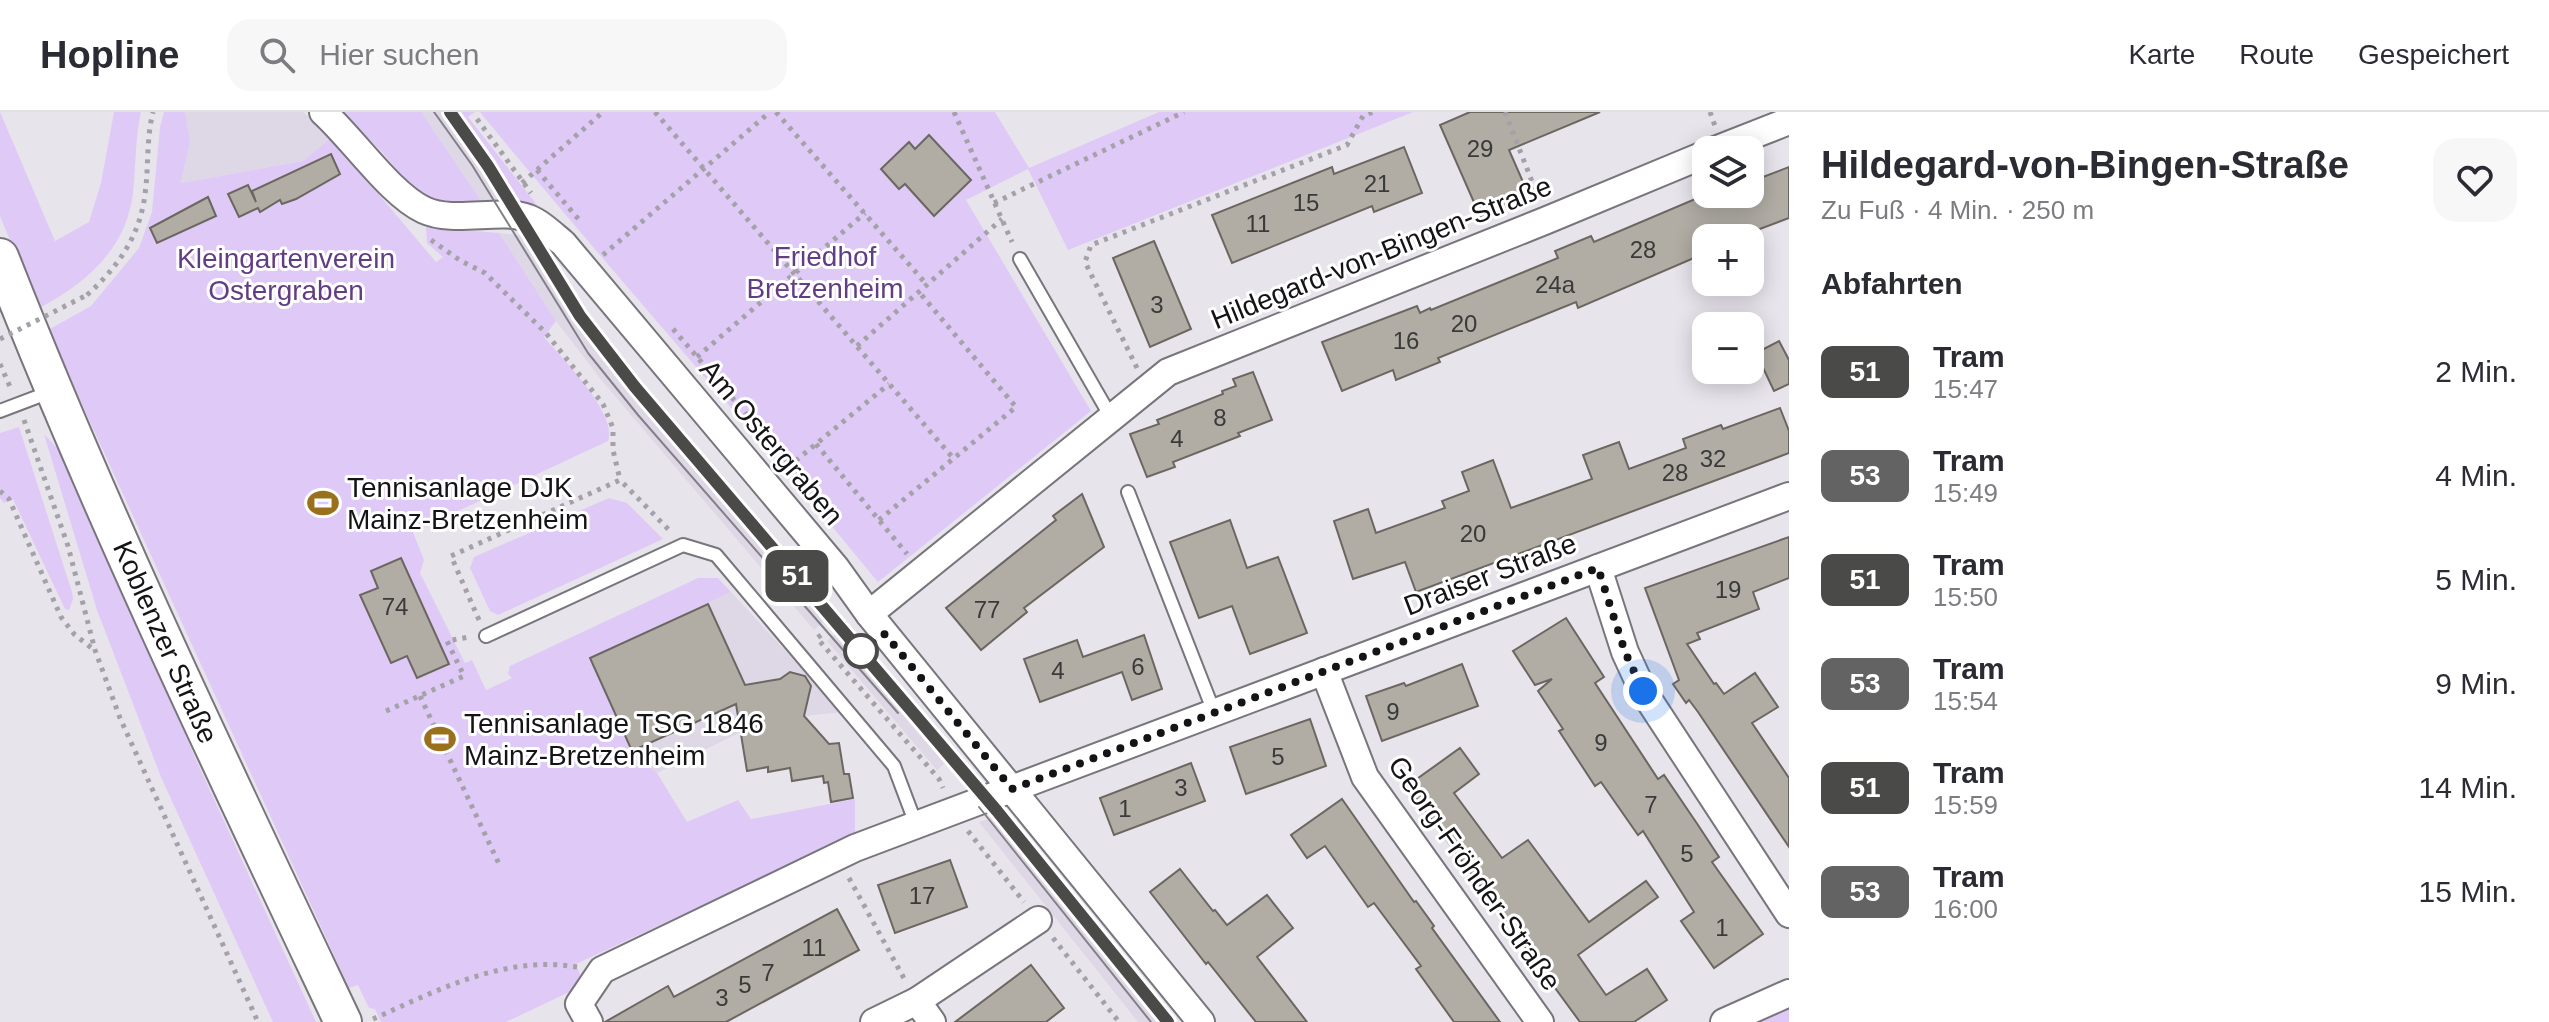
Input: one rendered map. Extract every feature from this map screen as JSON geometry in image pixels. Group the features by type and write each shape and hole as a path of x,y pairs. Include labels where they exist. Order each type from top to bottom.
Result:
{"main road":[{"name":"Koblenzer Straße","path":"0,257 53,391 195,710 356,1021"}],"street":[{"name":"Am Ostergraben","path":"323,112 386,178 421,209 431,213 467,216 519,216 539,223 563,243 836,568 869,614 1201,1022"},
{"path":"1751,136 1789,121"},
{"name":"Hildegard-von-Bingen-Straße","path":"869,614 1168,372 1692,160"},
{"name":"Draiser Straße","path":"602,970 837,856 1789,496"},
{"path":"1598,568 1625,652 1643,691 1789,914"},
{"name":"Georg-Fröhder-Straße","path":"1324,671 1365,777 1540,1022"},
{"path":"874,1022 924,1012 1038,920"},
{"path":"589,1022 579,1004 602,970"},
{"path":"1724,1022 1789,993"}],"lane":[{"path":"1020,259 1111,417"},
{"path":"0,411 53,391"},
{"path":"1128,492 1214,712"},
{"path":"486,636 683,545 716,555 894,766 917,827"}],"path":[{"path":"0,339 87,295 111,271 133,239 146,192 148,133 153,112"},
{"path":"522,183 603,112"},
{"path":"655,112 953,458"},
{"path":"596,260 773,112 927,285"},
{"path":"954,112 1020,259"},
{"path":"994,203 1184,112"},
{"path":"1147,387 1085,262 1091,245 1347,145 1363,116 1373,112"},
{"path":"1505,112 1547,220"},
{"path":"477,119 539,203"},
{"path":"697,357 865,213"},
{"path":"857,346 1002,219"},
{"path":"428,237 461,261 485,273 545,332 603,404 613,428 613,450 620,480 683,545"},
{"path":"879,520 1016,407 919,292"},
{"path":"0,364 18,404 68,546 95,650 120,718 258,1022"},
{"path":"785,469 889,384"},
{"path":"816,444 921,571"},
{"path":"386,711 464,676 447,641 486,636 451,556 620,480"},
{"path":"0,491 9,499 61,617 74,634 95,650"},
{"path":"821,635 817,638 939,779 949,799"},
{"path":"420,696 499,864"},
{"path":"850,880 899,969"},
{"path":"356,1021 462,980 504,968 539,964 602,970"}],"shaded area":[{"path":"185,112 303,112 331,138 303,161 181,183 190,141"},
{"path":"421,112 456,112 519,205 482,202"},
{"path":"499,233 532,237 540,242 602,336 835,612 814,630 603,382 556,321"},
{"path":"731,592 842,712 740,723 741,732 657,773 632,751 590,658"},
{"path":"844,626 955,755 937,770 827,641"},
{"path":"1008,812 1175,1022 1138,1022 979,822"}],"green space":[{"path":"0,112 55,241 89,222 101,183 114,112 141,112 133,193 122,232 113,248 87,276 38,309 0,216"},
{"name":"Kleingartenverein Ostergraben","path":"164,112 185,112 190,141 181,183 303,161 331,138 436,262 443,257 427,243 426,227 499,233 556,321 544,337 597,402 609,429 608,441 413,532 424,560 420,573 465,663 472,660 486,690 512,678 508,674 510,666 698,578 718,578 731,592 590,658 632,751 657,773 687,822 738,800 751,819 855,799 855,834 576,964 584,985 506,1022 381,1022 375,1009 369,1008 358,985 349,988 48,330 91,306 139,248 152,212"},
{"path":"339,112 421,112 482,202 447,202 423,193"},
{"path":"456,112 475,112 468,117 541,210 519,205"},
{"name":"Friedhof Bretzenheim","path":"480,112 995,112 1029,168 1159,112 1413,112 1068,250 1028,169 966,200 1091,411 878,582"},
{"path":"19,427 72,592 69,610 65,609 13,499 4,503 0,498 0,433"},
{"path":"44,434 58,449 86,503 197,762 316,1022 273,1022 161,777 97,610"},
{"path":"609,498 627,503 663,539 498,615 490,611 470,568 474,557"},
{"path":"1789,1005 1789,1022 1748,1022"}],"building":[{"path":"1470,112 1600,112 1509,150 1530,198 1480,216 1440,125"},
{"path":"929,135 971,180 934,216 905,184 899,189 881,169 909,142 915,149"},
{"path":"1404,147 1422,193 1374,212 1372,206 1232,263 1212,215 1332,167 1334,174"},
{"path":"331,154 340,174 296,199 282,204 280,200 260,212 258,208 239,217 228,194 248,185 256,202 252,191"},
{"path":"1789,167 1789,218 1764,227 1764,224 1692,224 1692,259 1578,308 1576,302 1438,358 1440,362 1396,380 1393,370 1342,391 1322,342 1417,306 1420,313 1431,310 1558,258 1555,251 1591,236 1594,242 1692,200 1692,208 1764,208 1764,177"},
{"path":"208,197 216,216 157,243 150,228"},
{"path":"1154,241 1191,329 1150,347 1113,258"},
{"path":"1779,341 1789,360 1789,384 1774,391 1764,370 1764,349"},
{"path":"1253,372 1272,420 1173,462 1175,467 1147,477 1130,434 1223,394 1222,391 1236,386 1233,379"},
{"path":"1780,408 1789,431 1789,453 1416,592 1405,562 1353,579 1334,521 1368,509 1376,533 1445,508 1442,501 1469,491 1462,472 1493,460 1511,508 1592,479 1583,455 1619,442 1629,469 1686,448 1683,439 1721,425 1723,429"},
{"path":"1082,494 1104,547 1024,608 1027,612 981,650 946,608 1056,520 1053,516"},
{"path":"1230,520 1247,568 1278,557 1307,633 1250,654 1232,606 1199,618 1170,542"},
{"path":"1789,537 1789,578 1753,592 1759,609 1697,633 1700,639 1687,644 1724,694 1755,673 1778,707 1752,723 1789,778 1789,847 1698,712 1689,700 1686,703 1673,684 1679,680 1645,588"},
{"path":"401,558 449,664 417,678 407,656 391,663 360,595 378,588 371,571"},
{"path":"708,604 745,685 780,679 790,672 805,676 811,686 804,716 829,744 839,743 844,774 849,774 853,798 831,802 828,782 824,783 823,776 792,781 790,768 768,772 768,767 747,771 736,704 632,751 590,658"},
{"path":"1566,618 1604,677 1595,683 1658,779 1664,775 1698,825 1719,857 1712,862 1763,934 1714,968 1681,921 1694,912 1643,831 1638,835 1601,782 1595,786 1559,731 1563,729 1538,691 1552,679 1535,685 1513,651"},
{"path":"1144,635 1162,689 1132,700 1122,672 1040,702 1024,659 1077,640 1083,657"},
{"path":"1462,664 1478,706 1382,741 1366,696 1404,683 1406,686"},
{"path":"1310,719 1326,766 1246,794 1230,747"},
{"path":"1460,748 1479,774 1454,793 1502,858 1528,840 1589,922 1646,881 1658,897 1578,955 1606,995 1647,969 1667,1000 1634,1022 1580,1022 1407,786"},
{"path":"1191,763 1205,801 1114,835 1100,798"},
{"path":"1342,799 1500,1022 1454,1022 1416,969 1421,966 1374,903 1368,907 1325,846 1307,858 1291,835"},
{"path":"950,860 967,907 895,933 878,885"},
{"path":"1180,869 1227,925 1267,895 1293,928 1257,957 1307,1022 1256,1022 1208,962 1206,964 1150,892"},
{"path":"837,909 859,950 726,1022 605,1022 668,986 674,997"},
{"path":"1031,965 1064,1008 1046,1022 955,1022"}],"tram line":[{"path":"434,112 472,165 588,353 638,415 898,713"},
{"path":"450,112 488,166 580,316 635,387 997,811 1168,1022"},
{"name":"51","path":"450,112 488,166 580,316 635,387 997,811 1168,1022"},
{"path":"979,807 1151,1022"}],"place":[{"name":"Tennisanlage DJK Mainz-Bretzenheim","path":"323,503"},
{"name":"Tennisanlage TSG 1846 Mainz-Bretzenheim","path":"440,739"}],"route":[{"path":"861,651 885,634 1012,789 1598,568 1625,652 1643,691"}]}
